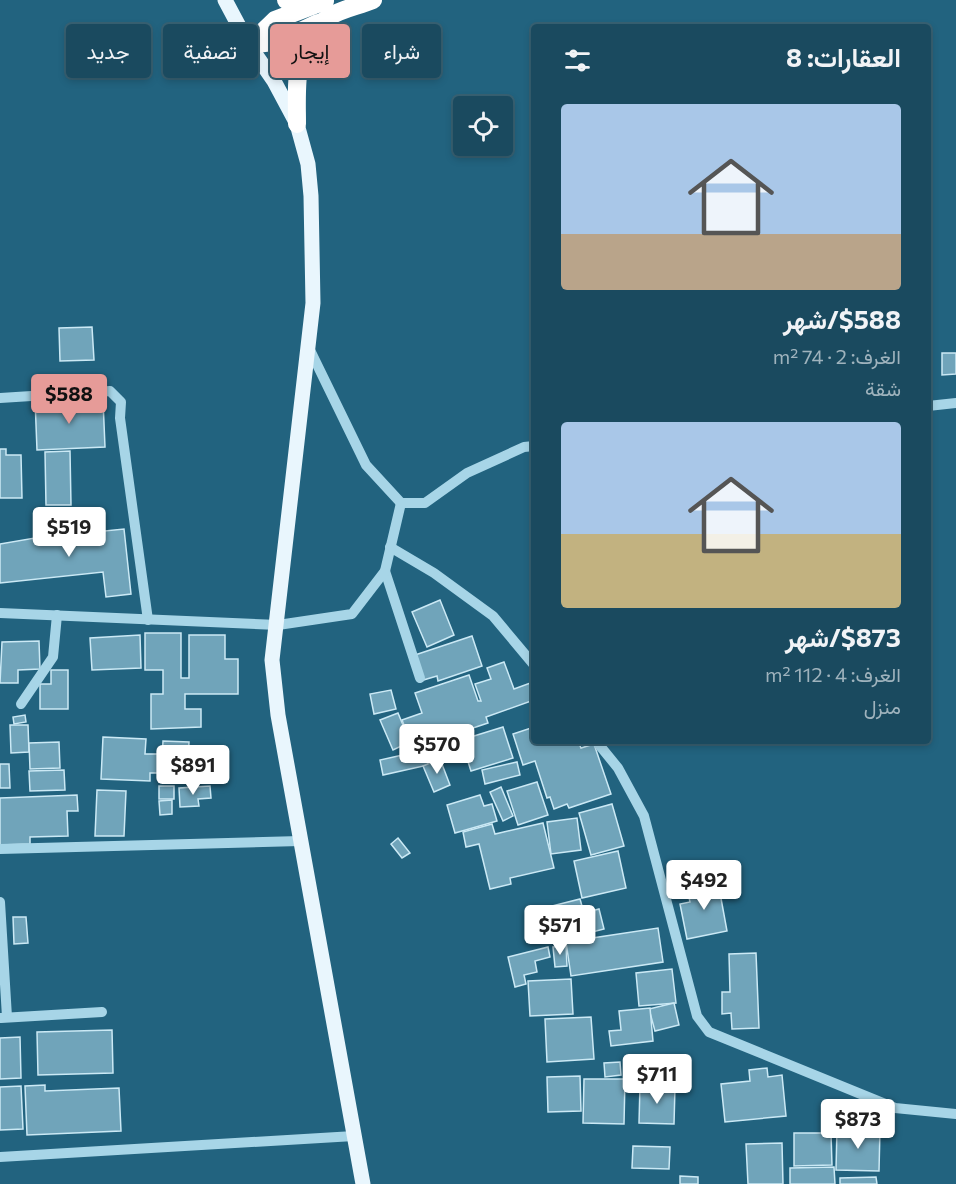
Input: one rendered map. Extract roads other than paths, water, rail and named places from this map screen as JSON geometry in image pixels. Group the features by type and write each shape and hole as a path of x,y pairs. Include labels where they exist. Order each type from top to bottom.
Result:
{"highway":[{"path":"286,0 327,6"},
{"path":"258,36 275,20 327,6 372,0"},
{"path":"297,124 297,77 302,49 327,6"}],"main road":[{"path":"225,0 238,24"},
{"path":"258,58 274,81 297,124 308,164 311,196 313,303 272,660 278,716 363,1184"}],"street":[{"path":"308,346 366,465 402,503 425,503 467,474 524,447 531,446"},
{"path":"0,398 110,391 121,402 120,418 148,620"},
{"path":"931,406 956,403"},
{"path":"0,613 276,625 352,614 385,571 402,503"},
{"path":"390,547 434,573 493,616 531,661"},
{"path":"385,571 420,678"},
{"path":"21,704 53,657 57,615"},
{"path":"598,744 618,768 644,816 697,1016 709,1032 895,1108 956,1114"},
{"path":"0,849 300,841"},
{"path":"0,902 3,1017 102,1012"},
{"path":"0,1157 354,1136"}]}
